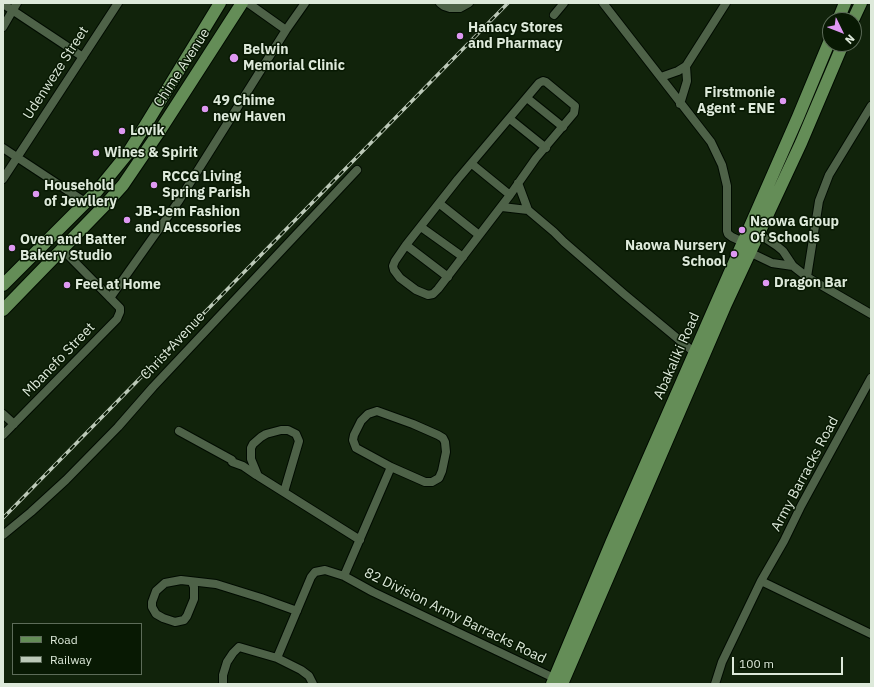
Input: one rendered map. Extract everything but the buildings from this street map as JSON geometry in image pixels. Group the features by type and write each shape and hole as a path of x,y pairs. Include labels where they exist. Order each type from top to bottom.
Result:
{"main road":[{"name":"Chime Avenue","path":"3,285 109,177 128,153 220,3"},
{"name":"Chime Avenue","path":"3,310 123,185 242,3"},
{"name":"Abakaliki Road","path":"754,231 825,52"},
{"name":"Abakaliki Road","path":"556,682 612,541 695,353 745,248 801,143 840,52"},
{"name":"Abakaliki Road","path":"556,682 726,306 745,248"}],"street":[{"name":"Udenweze Street","path":"3,179 118,3"},
{"path":"248,3 286,30"},
{"path":"62,249 110,298 178,202 286,30 305,3"},
{"path":"440,3 450,8 460,8 469,3"},
{"path":"554,15 564,3"},
{"path":"603,3 711,142 719,158 727,186 728,234 745,248 772,263 793,266"},
{"path":"660,77 686,66 726,3"},
{"path":"3,4 15,7 83,56"},
{"path":"3,27 15,7"},
{"path":"680,104 687,81 686,66"},
{"path":"546,82 575,106 574,113 518,183 502,207 438,290 433,294 428,295 411,286 400,278 394,270 394,261 527,98 539,84 546,82"},
{"path":"527,98 563,127"},
{"path":"807,277 819,201 829,175 871,106"},
{"path":"510,119 546,148"},
{"path":"3,148 85,202"},
{"path":"472,164 510,195"},
{"name":"Christ Avenue","path":"3,535 66,480 118,427 153,387 357,170"},
{"path":"518,183 528,210 624,294 695,353"},
{"path":"440,204 479,235"},
{"path":"502,207 528,210"},
{"path":"421,227 463,257"},
{"path":"754,231 783,251 793,266 807,277 871,314"},
{"path":"406,245 448,277"},
{"name":"Mbanefo Street","path":"3,435 117,319 120,308 110,298"},
{"name":"Army Barracks Road","path":"714,684 722,662 761,581 871,378"},
{"path":"378,411 438,435 445,442 446,452 442,471 439,478 435,480 425,482 391,467 356,448 354,445 354,435 361,421 368,414 378,411"},
{"path":"3,414 14,424"},
{"path":"258,476 251,459 251,448 253,444 266,434 281,430 291,431 299,438 299,441 284,492"},
{"path":"179,431 232,460 232,462 243,466 360,540"},
{"name":"82 Division Army Barracks Road","path":"344,576 391,467"},
{"name":"82 Division Army Barracks Road","path":"277,658 311,577 315,572 325,570 344,576 373,592 556,682"},
{"path":"192,582 194,587 194,599 188,616 184,620 175,622 156,614 152,607 154,595 165,583 175,580 186,580 192,582 198,581 216,584 297,611"},
{"path":"761,581 871,634"},
{"path":"223,684 223,675 226,662 239,647 277,658 301,670 309,676 313,684"}],"railway":[{"path":"3,518 508,3"}],"place":[{"name":"Hanacy Stores and Pharmacy","path":"460,36"},
{"name":"Belwin Memorial Clinic","path":"234,58"},
{"name":"Firstmonie Agent - ENE","path":"783,101"},
{"name":"49 Chime new Haven","path":"205,109"},
{"name":"Lovik","path":"122,131"},
{"name":"Wines & Spirit","path":"96,153"},
{"name":"RCCG Living Spring Parish","path":"154,185"},
{"name":"Household of Jewllery","path":"36,194"},
{"name":"JB-Jem Fashion and Accessories","path":"127,220"},
{"name":"Naowa Group Of Schools","path":"742,230"},
{"name":"Oven and Batter Bakery Studio","path":"12,248"},
{"name":"Naowa Nursery School","path":"734,254"},
{"name":"Dragon Bar","path":"766,283"},
{"name":"Feel at Home","path":"67,285"}]}
